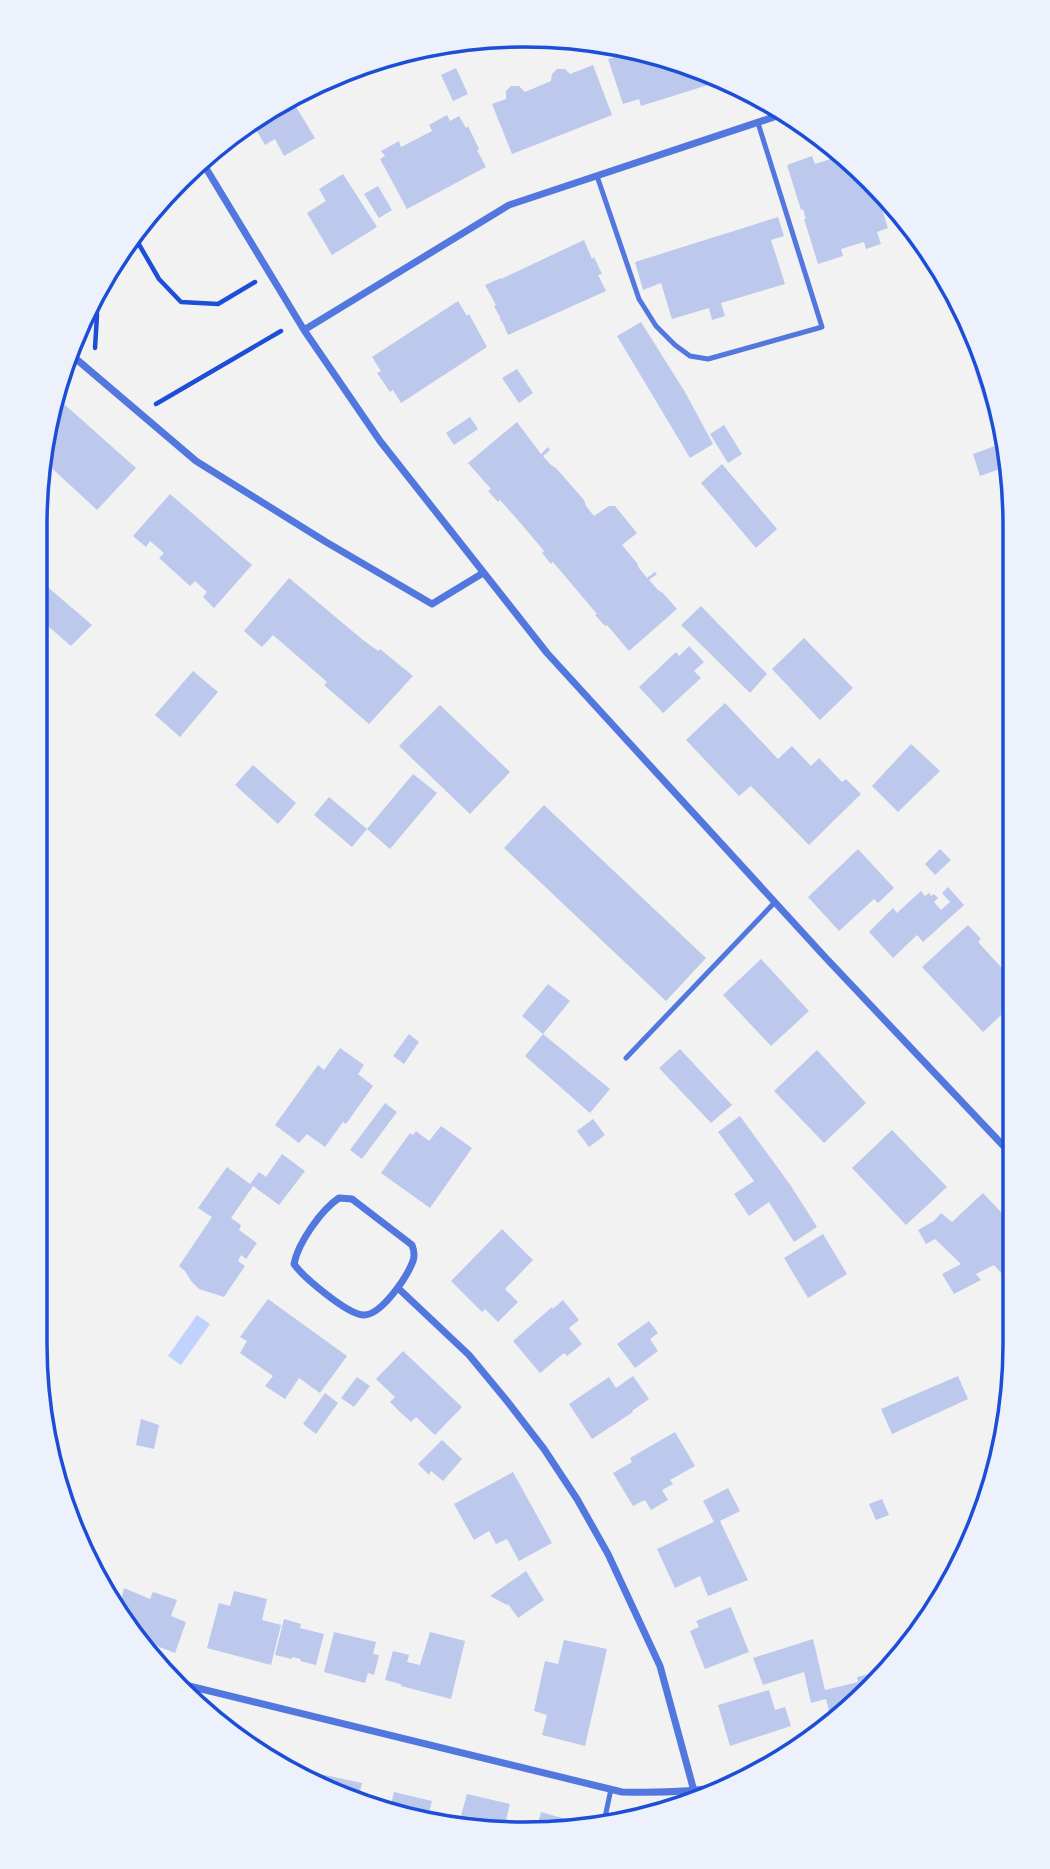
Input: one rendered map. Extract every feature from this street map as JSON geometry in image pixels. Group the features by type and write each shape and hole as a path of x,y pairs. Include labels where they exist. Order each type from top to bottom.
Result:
{"street":[{"path":"304,330 509,205 774,117"},
{"path":"207,169 304,330 380,442 547,653 1003,1145"},
{"path":"77,360 196,461 432,604 483,573"},
{"path":"339,1198 352,1199 412,1245 415,1252 413,1260 398,1288 377,1311 366,1315 353,1313 301,1275 294,1264 296,1251 329,1205 339,1198"},
{"path":"398,1288 469,1355 544,1450 577,1499 608,1553 660,1666 694,1790"},
{"path":"192,1687 622,1792 692,1791"}],"lane":[{"path":"597,176 639,299 656,326 690,356 708,359 822,327 758,123"},
{"path":"626,1058 775,902"},
{"path":"605,1815 611,1789"}],"path":[{"path":"139,244 159,279 181,302 218,304 269,273"},
{"path":"93,374 97,314"},
{"path":"140,413 299,321"}],"water":[{"path":"197,1315 210,1324 181,1365 168,1356"}],"building":[{"path":"618,56 709,85 641,106 639,99 623,104 608,59"},
{"path":"593,65 612,115 512,154 492,104 506,99 506,91 511,86 519,86 525,92 551,81 552,74 557,69 565,69 570,74"},
{"path":"456,68 468,94 453,101 441,75"},
{"path":"296,106 315,138 284,156 275,139 265,145 256,130"},
{"path":"447,115 450,121 459,116 466,128 468,126 486,167 407,209 380,159 385,156 381,151 399,141 401,147 432,131 429,125"},
{"path":"812,156 815,164 831,159 882,207 888,228 877,232 881,244 866,249 864,242 841,249 843,256 818,264 803,209 801,210 787,165"},
{"path":"343,174 377,227 332,255 307,213 326,201 319,189"},
{"path":"378,186 392,210 379,218 364,194"},
{"path":"778,217 784,236 771,240 785,284 721,303 725,316 712,320 709,308 672,319 661,283 643,290 635,262"},
{"path":"584,240 602,274 598,275 606,291 508,335 485,285"},
{"path":"458,301 467,316 469,314 487,347 401,403 377,373 381,371 372,357"},
{"path":"641,322 685,392 713,444 690,458 617,336"},
{"path":"974,368 977,371 994,432"},
{"path":"517,369 533,393 519,403 502,378"},
{"path":"63,403 136,468 97,510 51,467"},
{"path":"470,417 478,429 454,445 446,433"},
{"path":"517,422 541,454 548,447 550,450 543,456 584,500 594,516 609,506 615,506 637,533 622,545 647,578 655,572 657,574 649,580 677,609 629,651 595,615 597,614 553,562 551,564 523,526 500,500 498,502 488,491 491,489 468,463"},
{"path":"724,425 742,454 728,463 710,434"},
{"path":"996,446 1000,469 980,476 973,454"},
{"path":"722,464 777,529 756,548 701,483"},
{"path":"170,494 252,565 214,608 203,597 207,592 195,581 190,586 159,558 164,553 150,541 146,547 133,536"},
{"path":"289,578 363,640 378,651 380,649 413,676 369,724 324,685 327,682 273,635 262,647 244,631"},
{"path":"47,586 92,625 71,646 47,625"},
{"path":"701,606 767,674 750,693 681,625"},
{"path":"804,638 853,688 820,720 772,669"},
{"path":"689,646 704,662 694,671 701,678 663,713 639,687 676,652 679,656"},
{"path":"193,671 218,692 180,737 155,715"},
{"path":"725,703 778,759 792,746 811,766 819,758 842,782 846,779 861,794 809,845 751,786 739,796 686,740"},
{"path":"440,705 510,772 470,814 399,746"},
{"path":"911,744 940,771 898,812 872,786"},
{"path":"253,765 296,803 278,824 235,785"},
{"path":"413,774 437,793 390,849 367,829"},
{"path":"329,797 367,829 352,847 314,815"},
{"path":"544,805 706,958 666,1001 504,848"},
{"path":"858,849 894,888 878,903 874,899 839,931 808,897"},
{"path":"940,849 951,860 935,875 925,864"},
{"path":"948,887 964,905 923,942 917,935 893,958 869,932 893,908 897,913 921,891 925,896 934,894 938,898 934,902 941,910 950,902 942,893"},
{"path":"968,925 981,939 978,942 1003,969 1003,1013 983,1032 922,967"},
{"path":"761,959 809,1011 771,1046 723,995"},
{"path":"548,984 570,1001 543,1034 522,1016"},
{"path":"409,1034 419,1042 404,1064 393,1056"},
{"path":"543,1034 610,1089 590,1113 525,1056"},
{"path":"340,1048 364,1065 358,1074 373,1086 346,1124 343,1122 325,1147 307,1134 299,1143 275,1125 318,1065 324,1070"},
{"path":"680,1049 732,1105 711,1123 659,1068"},
{"path":"817,1050 866,1103 824,1143 774,1091"},
{"path":"385,1103 397,1112 362,1159 350,1150"},
{"path":"740,1116 817,1227 794,1242 769,1202 749,1216 734,1194 754,1181 718,1132"},
{"path":"593,1119 605,1135 589,1147 577,1131"},
{"path":"441,1126 472,1148 430,1208 381,1173 410,1133 413,1135 416,1131 429,1141"},
{"path":"892,1130 947,1187 906,1225 852,1168"},
{"path":"282,1154 305,1171 279,1205 253,1186 231,1218 241,1225 239,1230 257,1243 246,1259 241,1255 238,1261 245,1266 224,1297 199,1289 179,1266 212,1217 198,1208 227,1167 250,1184 259,1172 266,1177"},
{"path":"983,1193 1003,1214 1003,1271 1001,1273 994,1265 976,1274 981,1280 954,1294 942,1274 961,1264 935,1239 926,1244 918,1230 934,1221 941,1213 952,1222"},
{"path":"502,1229 533,1260 505,1289 518,1302 498,1322 485,1309 482,1312 451,1281"},
{"path":"823,1234 847,1274 808,1298 784,1258"},
{"path":"268,1299 347,1356 320,1393 299,1378 285,1399 265,1386 273,1376 240,1353 247,1341 240,1337"},
{"path":"563,1300 579,1320 569,1328 582,1344 567,1356 564,1353 540,1373 513,1341"},
{"path":"649,1321 658,1333 650,1339 658,1351 635,1368 617,1344"},
{"path":"403,1351 462,1407 435,1435 416,1417 411,1422 400,1412 390,1402 395,1397 376,1379"},
{"path":"633,1376 649,1399 592,1439 569,1404 609,1377 616,1388"},
{"path":"958,1376 968,1399 892,1434 881,1409"},
{"path":"357,1377 370,1386 354,1407 341,1398"},
{"path":"325,1393 338,1403 316,1434 303,1424"},
{"path":"141,1419 159,1425 154,1449 136,1445"},
{"path":"675,1432 695,1466 670,1480 673,1484 662,1490 668,1500 651,1510 645,1500 633,1506 613,1473 632,1462 630,1458"},
{"path":"442,1440 462,1459 443,1481 431,1471 429,1475 418,1464"},
{"path":"513,1472 552,1543 519,1561 507,1539 496,1544 489,1531 474,1540 454,1504"},
{"path":"728,1488 740,1511 720,1521 748,1580 708,1596 700,1576 675,1588 657,1549 714,1522 703,1501"},
{"path":"882,1499 889,1515 876,1520 869,1504"},
{"path":"526,1571 544,1600 518,1618 508,1604 490,1596"},
{"path":"124,1588 150,1599 153,1592 177,1600 171,1616 186,1622 175,1653 154,1645 121,1599"},
{"path":"234,1591 267,1599 262,1620 281,1625 271,1665 207,1648 219,1603 230,1606"},
{"path":"731,1607 749,1652 705,1669 690,1631 699,1627 696,1621"},
{"path":"284,1619 301,1624 300,1628 324,1634 316,1665 300,1661 301,1659 275,1655"},
{"path":"334,1632 376,1642 373,1654 379,1655 374,1675 368,1673 365,1683 324,1672"},
{"path":"430,1632 465,1641 451,1699 385,1680 393,1651 409,1655 407,1662 420,1665"},
{"path":"813,1639 825,1690 858,1682 857,1677 871,1674 829,1712 826,1699 811,1703 804,1672 763,1685 753,1658"},
{"path":"564,1640 607,1649 585,1746 542,1735 547,1715 534,1711 545,1661 558,1664"},
{"path":"769,1690 775,1710 785,1707 791,1726 730,1746 718,1705"},
{"path":"320,1775 362,1783 360,1792 342,1785"},
{"path":"394,1792 432,1801 429,1812 392,1802"},
{"path":"467,1794 510,1804 506,1821 460,1818"},
{"path":"541,1812 569,1820 556,1821 538,1822"}]}
